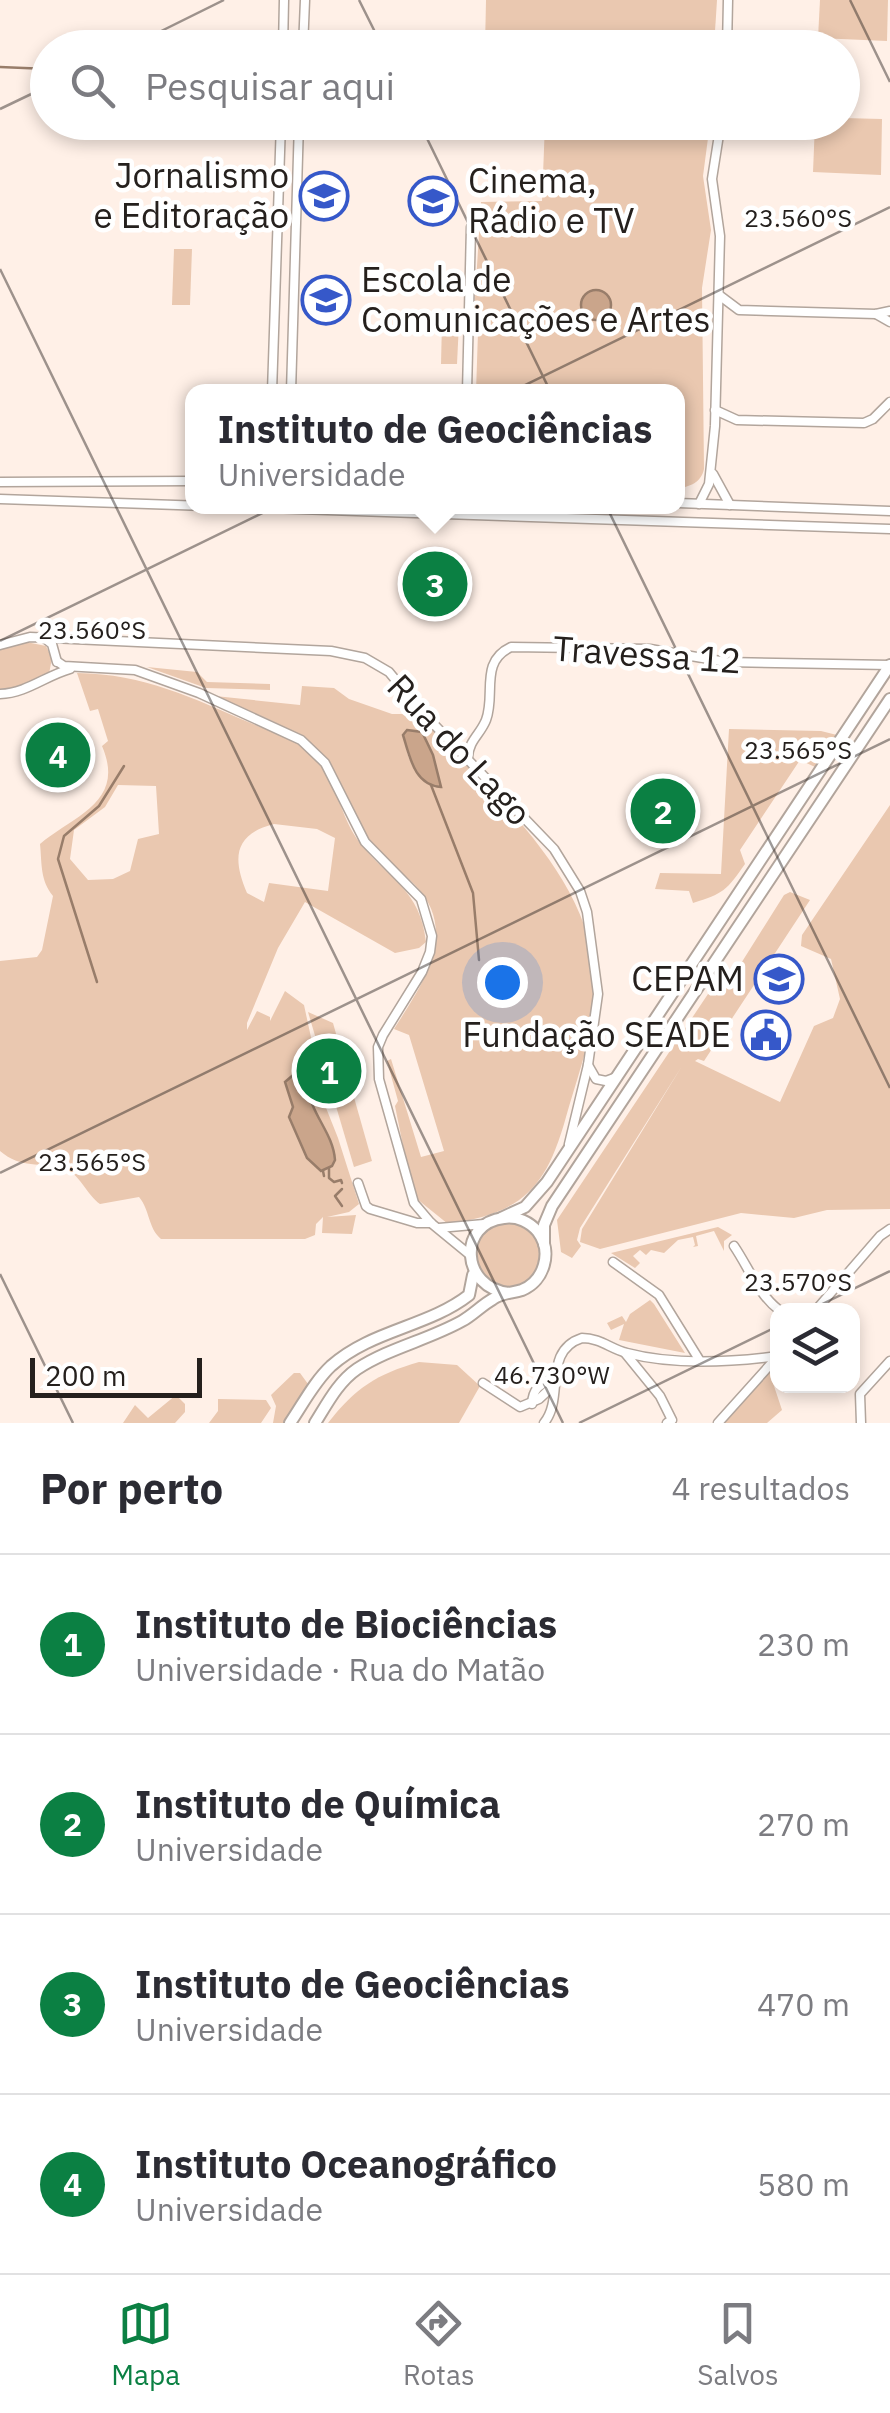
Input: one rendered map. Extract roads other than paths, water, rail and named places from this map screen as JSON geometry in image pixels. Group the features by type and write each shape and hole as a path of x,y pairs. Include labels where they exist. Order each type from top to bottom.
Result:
{"main road":[{"path":"290,1423 332,1365 378,1337 455,1304 469,1294 474,1281 471,1260 477,1233 531,1202 890,665"},
{"path":"314,1423 344,1380 385,1355 463,1320 493,1298 520,1291 538,1277 546,1255 544,1226 552,1206 890,699"},
{"path":"852,722 868,733"},
{"path":"636,1047 640,1055 651,1057"},
{"path":"501,1218 516,1218 531,1225 544,1244"},
{"path":"471,1260 485,1285 508,1293"},
{"path":"406,1326 402,1336 413,1343"},
{"path":"378,1337 387,1336 393,1341 393,1348 385,1355"},
{"path":"298,1411 304,1423"}],"street":[{"path":"283,30 284,0"},
{"path":"304,30 305,0"},
{"path":"727,30 728,0"},
{"path":"272,384 280,140"},
{"path":"291,384 299,140"},
{"path":"700,504 712,470 715,426 720,236 712,179 718,140"},
{"path":"278,202 290,206 297,202"},
{"path":"278,218 286,214 295,218"},
{"path":"466,384 471,227"},
{"path":"276,291 295,290"},
{"path":"719,296 739,310 876,314 890,311"},
{"path":"276,305 283,301 294,305"},
{"path":"717,324 739,310"},
{"path":"876,314 890,322"},
{"path":"272,378 291,380"},
{"path":"715,426 737,420 864,423 890,402"},
{"path":"715,410 737,420"},
{"path":"712,470 730,505"},
{"path":"0,482 185,482"},
{"path":"72,482 68,492 76,502"},
{"path":"51,501 60,493 56,483"},
{"path":"0,500 185,505"},
{"path":"457,514 881,529 881,511 685,503"},
{"path":"546,518 549,514"},
{"path":"557,514 559,519"},
{"path":"43,637 57,656 79,667"},
{"name":"Rua do Lago","path":"2,644 43,637 285,647 366,658 388,672 554,849 584,902 598,994 588,1066 567,1151"},
{"path":"55,674 57,656 74,640"},
{"name":"Travessa 12","path":"468,757 472,739 487,718 494,661 511,647 650,649 726,662 890,665"},
{"path":"0,694 12,694 79,667 118,667 199,694 301,740 325,763 366,842 421,898 432,936 430,952 422,972 383,1034 378,1066 412,1197 434,1226 471,1260"},
{"path":"455,743 472,739"},
{"path":"588,1066 601,1081 618,1075"},
{"path":"358,1183 370,1210 434,1226 489,1223"},
{"path":"822,1303 890,1229"},
{"path":"734,1246 770,1303"},
{"path":"613,1262 659,1295 700,1361"},
{"path":"544,1423 552,1412 554,1382 566,1347 575,1340 592,1338 625,1352 700,1361 770,1357"},
{"path":"625,1352 660,1396 671,1422"},
{"path":"861,1423 860,1394 890,1361"},
{"path":"718,1423 770,1365"},
{"path":"483,1383 516,1406 532,1404 538,1386 554,1382"}],"waterway":[{"path":"0,67 30,68"},
{"path":"97,982 58,859 64,836 99,806 124,766"},
{"path":"431,785 473,893 479,960"},
{"path":"329,1168 329,1178 342,1183"},
{"path":"323,1171 324,1176"},
{"path":"342,1189 335,1196 342,1206"}],"place":[{"name":"Jornalismo e Editoração","path":"324,196"},
{"name":"Cinema, Rádio e TV","path":"433,201"},
{"name":"Escola de Comunicações e Artes","path":"326,300"},
{"name":"Instituto de Geociências","path":"435,584"},
{"name":"Instituto Oceanográfico","path":"58,755"},
{"name":"Instituto de Química","path":"663,811"},
{"name":"CEPAM","path":"779,979"},
{"name":"Fundação SEADE","path":"766,1035"},
{"name":"Instituto de Biociências","path":"329,1071"}]}
